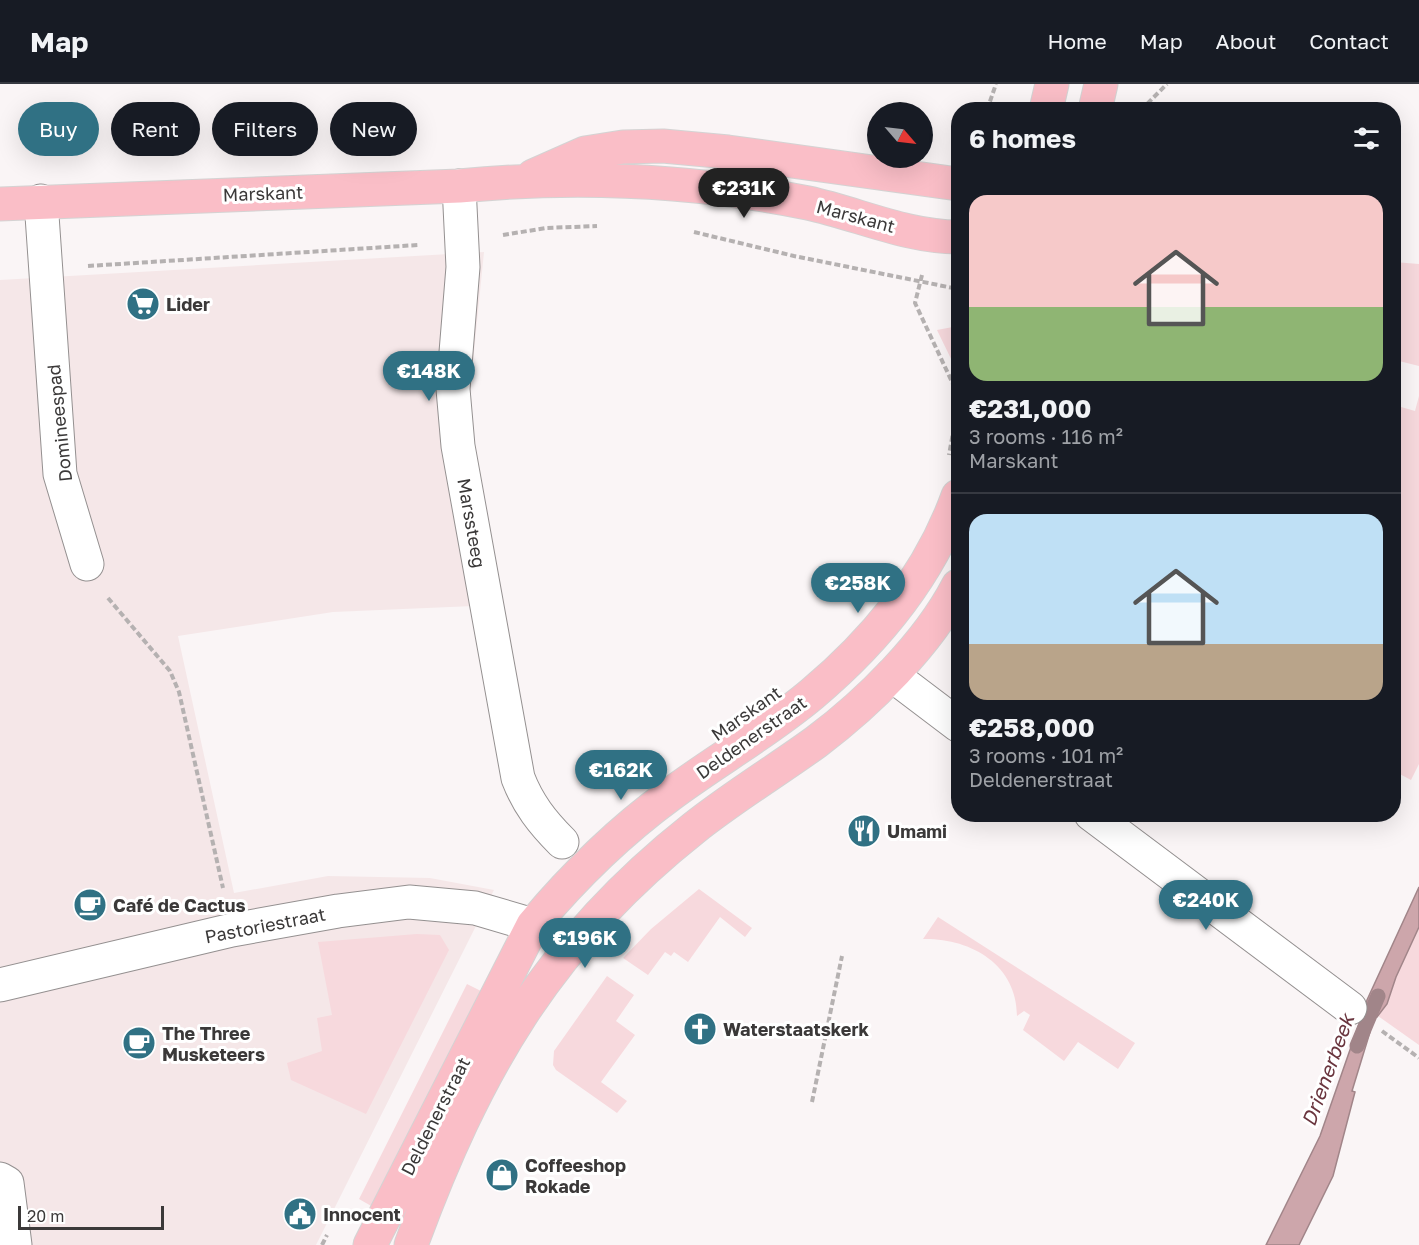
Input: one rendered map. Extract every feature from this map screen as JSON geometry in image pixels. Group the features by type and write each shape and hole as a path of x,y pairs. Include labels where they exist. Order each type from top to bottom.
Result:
{"main road":[{"path":"1048,102 1052,84"},
{"path":"1097,102 1101,84"},
{"name":"Marskant","path":"525,180 585,153 623,147 663,146 728,152 951,183"},
{"name":"Marskant","path":"0,204 459,186 525,180 681,184 808,203 951,242"},
{"name":"Deldenerstraat","path":"370,1245 533,925 566,886 619,835 670,795 811,695 866,645 926,565 951,518"},
{"name":"Deldenerstraat","path":"411,1245 444,1156 476,1090 518,1016 567,950 597,915 693,829 817,741 892,675 921,640 951,596"}],"street":[{"name":"Marssteeg","path":"459,186 463,267 454,367 458,446 518,778 527,801 538,817 562,842"},
{"name":"Domineespad","path":"41,201 60,474 87,564"},
{"path":"892,675 951,719"},
{"path":"1102,822 1350,1008"},
{"name":"Pastoriestraat","path":"0,985 232,930 338,910 409,902 475,908 533,925"},
{"path":"4,1181 15,1245"}],"path":[{"path":"990,102 996,84"},
{"path":"1149,102 1167,84"},
{"path":"951,242 919,283 915,303 951,380"},
{"path":"948,459 951,443"},
{"path":"87,564 108,598 170,671 179,692 232,930"},
{"path":"812,1102 842,956"},
{"path":"1399,1043 1419,1058"}],"shaded area":[{"path":"484,252 470,392 473,462 497,605 333,612 178,636 234,893 328,876 430,878 494,890 316,1245 0,1245 0,280"},
{"path":"1401,263 1419,264 1419,366 1401,362"},
{"path":"951,327 951,359 937,330"},
{"path":"1419,396 1419,764 1411,780 1401,775 1401,407 1415,411"},
{"path":"1419,887 1419,927 1396,977 1387,1004 1377,1017 1365,1008 1367,1000"},
{"path":"699,889 752,928 745,937 720,917 688,962 674,952 671,956 665,952 648,975 623,958 651,929"},
{"path":"938,917 1135,1043 1118,1069 1078,1042 1064,1061 1023,1030 1030,1015 1024,1011 1017,1016 1015,998 1009,982 988,958 958,943 923,939"},
{"path":"1419,927 1419,1045 1378,1016 1387,1004 1396,977"},
{"path":"417,934 440,935 449,950 366,1114 291,1080 287,1063 322,1051 317,1018 332,1015 318,942"},
{"path":"607,976 634,995 616,1021 635,1035 601,1082 627,1101 617,1113 556,1070 553,1065 554,1051"},
{"path":"467,984 481,991 373,1207 359,1199"},
{"path":"1359,1024 1370,1032 1352,1091 1355,1092 1333,1176 1299,1245 1266,1245 1320,1136"}],"waterway":[{"name":"Drienerbeek","path":"1357,1046 1378,996"}],"place":[{"name":"Lider","path":"143,304"},
{"name":"Umami","path":"864,831"},
{"name":"Café de Cactus","path":"90,905"},
{"name":"Waterstaatskerk","path":"700,1029"},
{"name":"The Three Musketeers","path":"139,1043"},
{"name":"Coffeeshop Rokade","path":"502,1175"},
{"name":"Innocent","path":"300,1214"}]}
